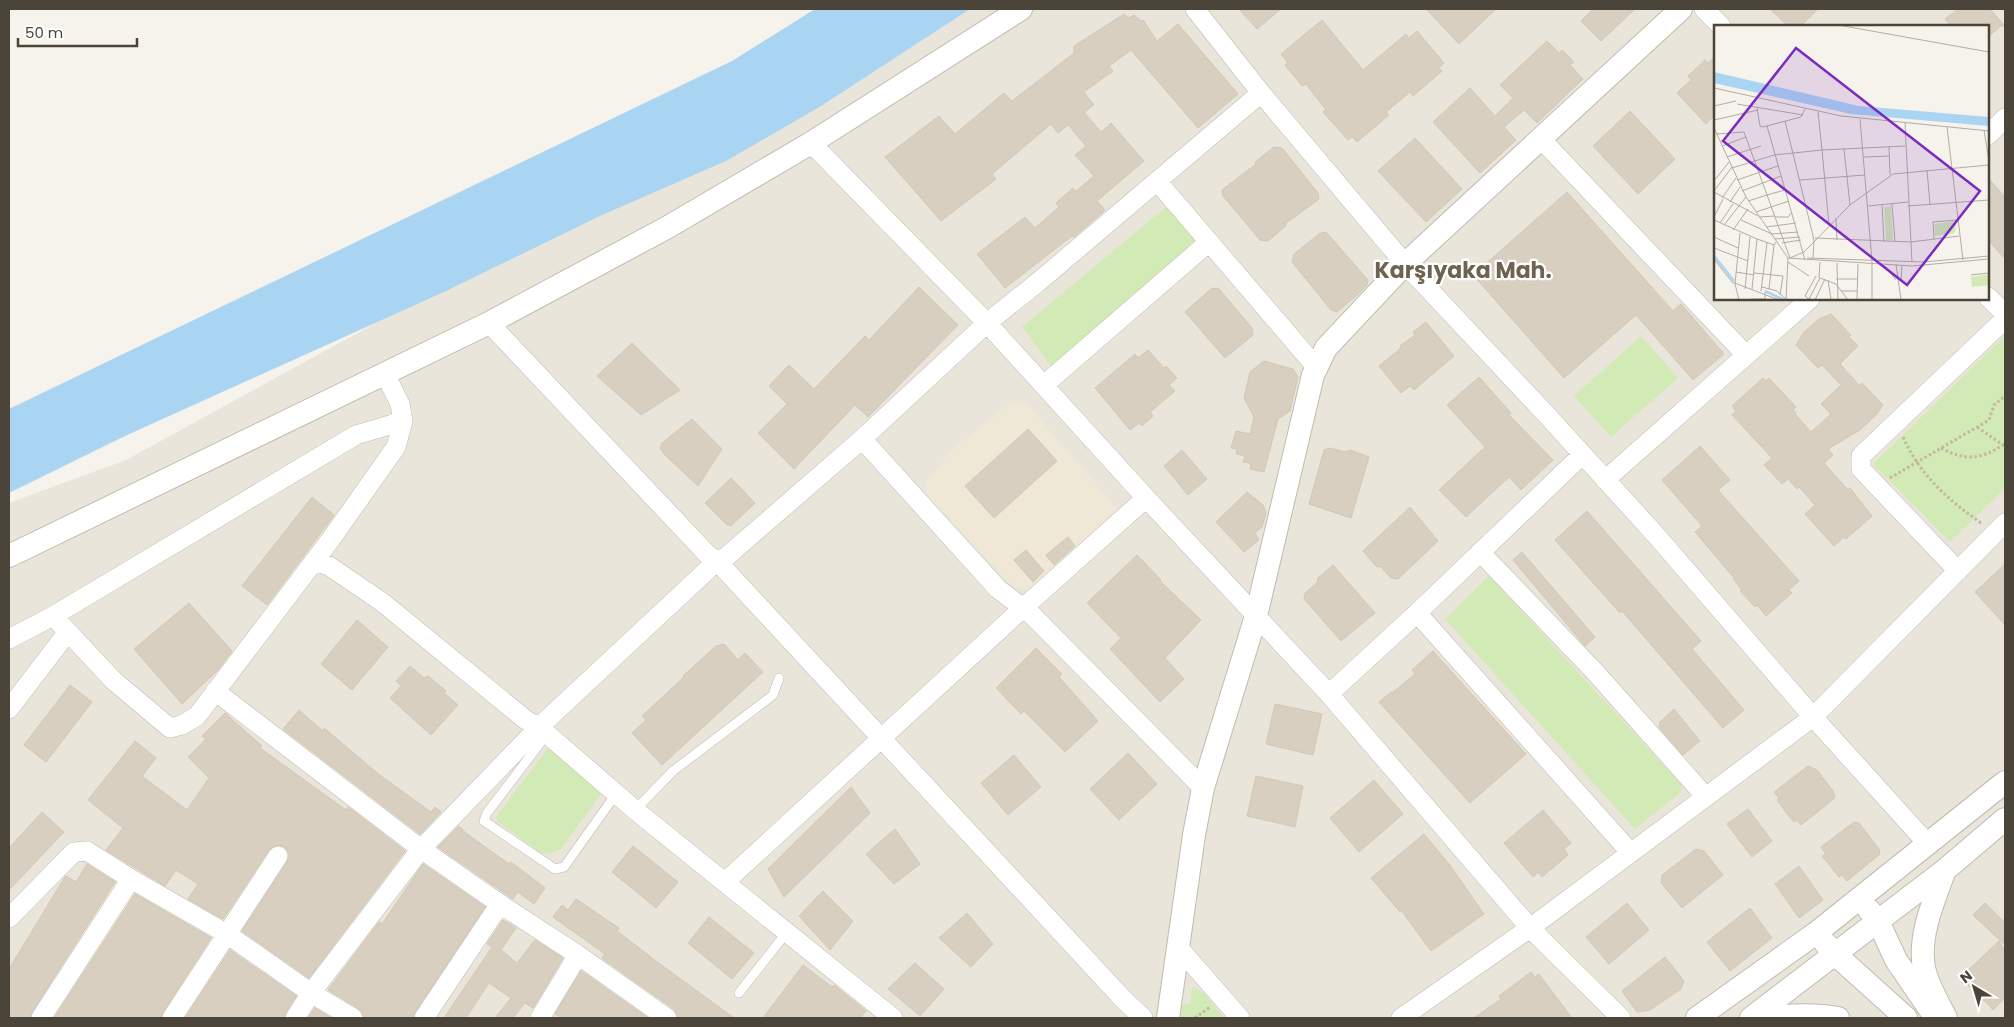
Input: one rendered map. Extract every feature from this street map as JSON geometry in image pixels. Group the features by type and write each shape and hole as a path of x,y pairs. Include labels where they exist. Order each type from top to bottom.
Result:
{"street":[{"path":"9,556 489,323 668,227 811,143 1021,9"},
{"path":"1195,9 1261,93 1405,264 1654,533 1813,717 1927,843"},
{"path":"1168,1018 1203,788 1256,616 1313,375 1326,348 1405,264 1681,9"},
{"path":"1704,9 1720,25"},
{"path":"295,1018 311,993 421,849 718,561 726,557 862,439 987,323 1037,284 1261,93"},
{"path":"1989,134 2005,118"},
{"path":"1541,138 1746,355"},
{"path":"811,143 987,323 1146,498 1329,694 1530,928 1621,1018"},
{"path":"1157,181 1317,368"},
{"path":"1044,385 1209,242"},
{"path":"1989,298 2005,314"},
{"path":"1604,480 1809,300"},
{"path":"1958,571 1861,469 1861,456 2005,319"},
{"path":"489,323 708,555 718,561 1143,1018"},
{"path":"53,616 114,681 170,728 182,725 197,716 314,561 396,447 403,421 400,404 384,374"},
{"path":"9,639 53,616 356,435 403,421"},
{"path":"862,439 998,589 1031,614 1203,788"},
{"path":"1329,694 1417,613 1582,455"},
{"path":"725,882 881,737 1146,498"},
{"path":"1401,1018 1530,928 1813,717 2000,528"},
{"path":"1480,552 1596,673 1706,797"},
{"path":"314,561 329,566 382,602 526,720 543,731 635,810 893,1018"},
{"path":"1417,613 1631,853"},
{"path":"9,709 68,633"},
{"path":"216,692 421,849 578,955 667,1018"},
{"path":"1697,1018 1816,933 2005,782"},
{"path":"1751,1018 1945,870 2005,819"},
{"path":"9,918 74,852 87,851 131,879 228,934 311,993 353,1018"},
{"path":"172,1018 278,856"},
{"path":"1945,870 1930,912 1922,950 1925,969 1946,1018"},
{"path":"41,1018 131,879"},
{"path":"1859,898 1878,921 1896,960 1928,1008 1937,1018"},
{"path":"424,1018 500,904"},
{"path":"1816,933 1835,954 1906,1018"},
{"path":"1178,947 1240,1018"},
{"path":"540,1018 578,955"},
{"path":"1763,1018 1801,1015 1838,1018"}],"lane":[{"path":"635,810 674,771 773,695 779,678"},
{"path":"543,731 487,813 484,821 555,869 564,867 616,794"},
{"path":"740,993 787,932"}],"path":[{"path":"1876,486 1989,420 1994,405 2005,396"},
{"path":"1897,422 1907,446 1917,462 1944,495 1957,507 2000,528"},
{"path":"1941,448 1956,456 1972,458 1988,454 2003,445 1977,427"}],"shaded area":[{"path":"949,9 2005,9 2005,1018 9,1018 9,503 126,460"},
{"path":"1013,401 1024,401 1117,508 1114,514 1030,589 1022,589 1012,585 927,496 927,481 952,450"}],"green space":[{"path":"1166,207 1198,241 1051,366 1022,327"},
{"path":"1641,336 1678,378 1611,437 1574,396"},
{"path":"2005,336 2005,488 1950,542 1873,464"},
{"path":"1489,576 1681,784 1681,792 1635,829 1445,619"},
{"path":"548,748 604,790 561,849 549,854 541,853 498,822 496,817"},
{"path":"1192,987 1204,993 1224,1018 1175,1018 1177,1003 1190,1004"}],"water":[{"path":"815,9 970,9 821,106 726,161 602,215 446,291 125,436 9,493 9,409 732,61"}],"building":[{"path":"1239,9 1281,9 1257,29"},
{"path":"1426,9 1496,9 1459,44"},
{"path":"1593,9 1635,9 1601,41 1581,21"},
{"path":"1770,9 1818,9 1802,25 1787,25"},
{"path":"1958,9 1990,9 2005,26 2001,26 1989,36 1989,25 1950,25 1945,19"},
{"path":"1124,14 1129,18 1134,15 1141,21 1143,20 1157,41 1178,24 1238,94 1198,128 1131,50 1109,66 1113,71 1084,92 1094,105 1084,112 1101,132 1111,123 1144,161 1097,201 1105,210 1074,237 1072,236 1005,288 977,254 1025,217 1035,228 1059,207 1056,203 1073,188 1075,192 1094,176 1075,155 1086,146 1068,125 1058,133 1051,124 992,174 996,179 941,221 885,157 939,116 955,134 1004,93 1012,101 1074,53 1074,46"},
{"path":"1322,20 1363,70 1406,34 1409,38 1417,31 1444,63 1439,68 1442,71 1413,96 1410,92 1386,112 1389,115 1357,142 1352,137 1348,140 1323,112 1326,110 1306,84 1302,86 1285,65 1288,63 1281,54"},
{"path":"1547,41 1559,53 1562,50 1574,62 1570,65 1583,79 1537,123 1524,110 1504,127 1516,140 1480,173 1433,122 1470,88 1495,116 1513,98 1500,85"},
{"path":"1714,58 1714,116 1706,124 1677,93 1691,80 1688,76 1705,60 1708,63"},
{"path":"1630,111 1675,159 1638,194 1593,146"},
{"path":"1415,138 1462,189 1426,222 1378,171"},
{"path":"1274,147 1282,148 1318,193 1319,199 1285,224 1286,226 1268,241 1260,240 1223,196 1222,190 1256,164 1255,162"},
{"path":"1989,179 2005,197 2005,259 1989,241"},
{"path":"1567,192 1673,311 1681,304 1724,354 1693,380 1636,315 1564,378 1473,275"},
{"path":"1326,232 1368,280 1367,285 1337,312 1331,310 1292,262 1294,254 1320,233"},
{"path":"919,287 958,325 868,417 855,405 794,469 758,433 787,404 769,386 789,365 814,389 865,336 869,340"},
{"path":"1212,288 1219,289 1252,328 1253,335 1225,358 1185,312"},
{"path":"1831,314 1851,335 1849,337 1858,346 1840,364 1860,386 1862,383 1883,405 1876,415 1860,430 1828,449 1833,455 1824,463 1848,490 1850,488 1872,516 1846,539 1844,537 1834,546 1805,514 1815,505 1799,487 1797,489 1788,479 1782,484 1764,465 1772,458 1732,415 1736,411 1732,406 1763,378 1766,381 1769,378 1796,407 1793,410 1795,414 1811,432 1831,414 1821,404 1841,385 1822,365 1818,368 1796,345 1804,332 1819,319"},
{"path":"1426,322 1454,356 1414,390 1410,386 1401,393 1379,366 1415,335 1413,332"},
{"path":"632,343 680,390 641,415 597,376"},
{"path":"1148,350 1164,368 1166,366 1177,378 1169,385 1175,391 1150,412 1153,416 1142,426 1139,423 1130,430 1095,388 1135,354 1138,358"},
{"path":"1264,361 1293,369 1298,377 1290,411 1278,419 1264,472 1250,469 1251,463 1243,462 1245,456 1236,454 1237,449 1231,448 1236,431 1250,434 1254,417 1244,398 1250,372"},
{"path":"1479,377 1511,413 1509,415 1553,460 1521,490 1509,477 1466,517 1439,490 1485,447 1447,405"},
{"path":"692,419 722,449 698,486 660,448 662,443"},
{"path":"1028,429 1057,461 994,518 965,486"},
{"path":"1700,446 1730,480 1718,490 1799,581 1789,590 1792,593 1766,616 1757,605 1755,607 1740,591 1742,590 1734,578 1695,532 1702,526 1662,480"},
{"path":"1330,448 1345,452 1350,450 1369,457 1351,518 1309,504 1324,450"},
{"path":"1182,450 1207,479 1188,495 1164,466"},
{"path":"731,478 755,503 731,526 726,524 705,503"},
{"path":"1247,492 1263,505 1266,513 1262,527 1255,533 1259,540 1244,552 1216,522"},
{"path":"312,497 334,515 267,605 242,586"},
{"path":"1410,507 1438,541 1398,579 1391,578 1381,567 1376,566 1363,551"},
{"path":"1587,511 1701,641 1692,649 1744,710 1723,728 1622,611 1620,613 1555,540"},
{"path":"1068,537 1075,546 1054,565 1046,555"},
{"path":"1026,550 1044,571 1033,582 1014,560"},
{"path":"1522,552 1595,637 1585,646 1513,560"},
{"path":"1137,555 1160,581 1201,620 1165,658 1184,679 1160,702 1110,649 1121,638 1087,603"},
{"path":"2005,564 2005,625 1975,592"},
{"path":"1333,565 1375,613 1341,641 1304,599 1305,593"},
{"path":"189,603 232,651 218,670 182,704 134,649"},
{"path":"357,620 388,647 352,690 321,664"},
{"path":"724,644 738,660 745,653 763,672 662,765 632,733 646,720 642,716 683,676 716,646"},
{"path":"1036,648 1062,674 1059,677 1098,721 1065,752 1024,711 1021,714 996,688"},
{"path":"1433,651 1526,754 1470,803 1379,702 1415,674 1412,670"},
{"path":"410,666 424,678 428,676 446,691 444,693 458,705 431,735 390,698 401,686 396,681"},
{"path":"70,685 92,702 46,762 24,745"},
{"path":"1275,704 1322,714 1313,755 1266,744"},
{"path":"1674,709 1700,741 1683,755 1659,727 1660,722"},
{"path":"299,710 323,731 324,728 381,776 431,812 435,807 441,812 420,834 283,729"},
{"path":"225,713 262,746 260,748 346,810 348,807 405,851 309,978 242,931 287,862 289,856 285,847 278,845 269,850 223,919 188,899 198,884 176,870 165,886 106,850 123,828 88,800 135,741 156,758 142,776 187,810 209,778 188,757 206,739 202,736"},
{"path":"1128,753 1157,784 1119,820 1090,789"},
{"path":"1014,755 1041,787 1008,815 981,783"},
{"path":"1808,766 1817,770 1833,791 1835,798 1801,825 1797,820 1794,822 1788,815 1777,800 1779,798 1774,792"},
{"path":"1256,776 1303,786 1295,827 1247,816"},
{"path":"1374,780 1403,814 1359,852 1330,818"},
{"path":"851,787 870,813 784,897 768,869"},
{"path":"1748,809 1772,841 1752,857 1727,824"},
{"path":"1543,810 1571,843 1564,849 1568,855 1542,877 1538,872 1533,877 1504,843"},
{"path":"42,812 64,832 9,890 9,848"},
{"path":"1854,822 1859,823 1879,849 1880,854 1847,881 1842,875 1839,877 1822,856 1826,854 1821,847"},
{"path":"459,826 509,864 511,862 545,888 534,904 518,892 513,899 438,847"},
{"path":"895,829 920,864 894,884 866,854"},
{"path":"1424,834 1449,864 1484,914 1431,951 1401,910 1400,912 1371,878"},
{"path":"633,846 678,882 656,908 612,872"},
{"path":"1696,849 1704,851 1723,875 1682,908 1661,883 1662,875"},
{"path":"87,864 115,882 30,1018 9,1018 9,969 65,877 76,882"},
{"path":"423,864 485,907 415,1012 413,1018 364,1018 359,1009 328,990 379,922 382,924"},
{"path":"1799,866 1823,900 1799,918 1775,884"},
{"path":"823,891 853,921 830,950 799,916"},
{"path":"135,894 211,938 161,1018 54,1018"},
{"path":"576,899 619,928 617,931 734,1018 678,1018 674,1009 602,958 605,954 553,917 562,905 568,910"},
{"path":"1627,903 1649,930 1609,964 1586,937"},
{"path":"1985,903 2005,923 2005,945 1973,915"},
{"path":"1750,908 1772,938 1730,971 1707,942"},
{"path":"967,913 993,944 971,967 939,938"},
{"path":"709,917 754,953 732,979 688,943"},
{"path":"503,920 516,928 501,950 517,963 535,940 563,958 533,1008 525,1003 513,1018 495,1018 511,998 489,983 466,1018 444,1018 492,947 487,944"},
{"path":"1999,941 2005,951 2005,998 1993,1010 1986,1002 1979,998 1961,977"},
{"path":"230,950 296,996 284,1018 185,1018"},
{"path":"1665,957 1684,981 1681,989 1650,1010 1637,1012 1622,991"},
{"path":"915,963 944,989 920,1016 888,989"},
{"path":"803,965 832,987 834,985 866,1011 860,1018 763,1018"},
{"path":"581,971 648,1018 562,1018 555,1014"},
{"path":"1531,972 1535,977 1539,974 1572,1018 1474,1018 1501,999 1499,996"},
{"path":"315,1008 331,1018 308,1018"}],"district":[{"name":"Karşıyaka Mah.","path":"1463,270"}]}
